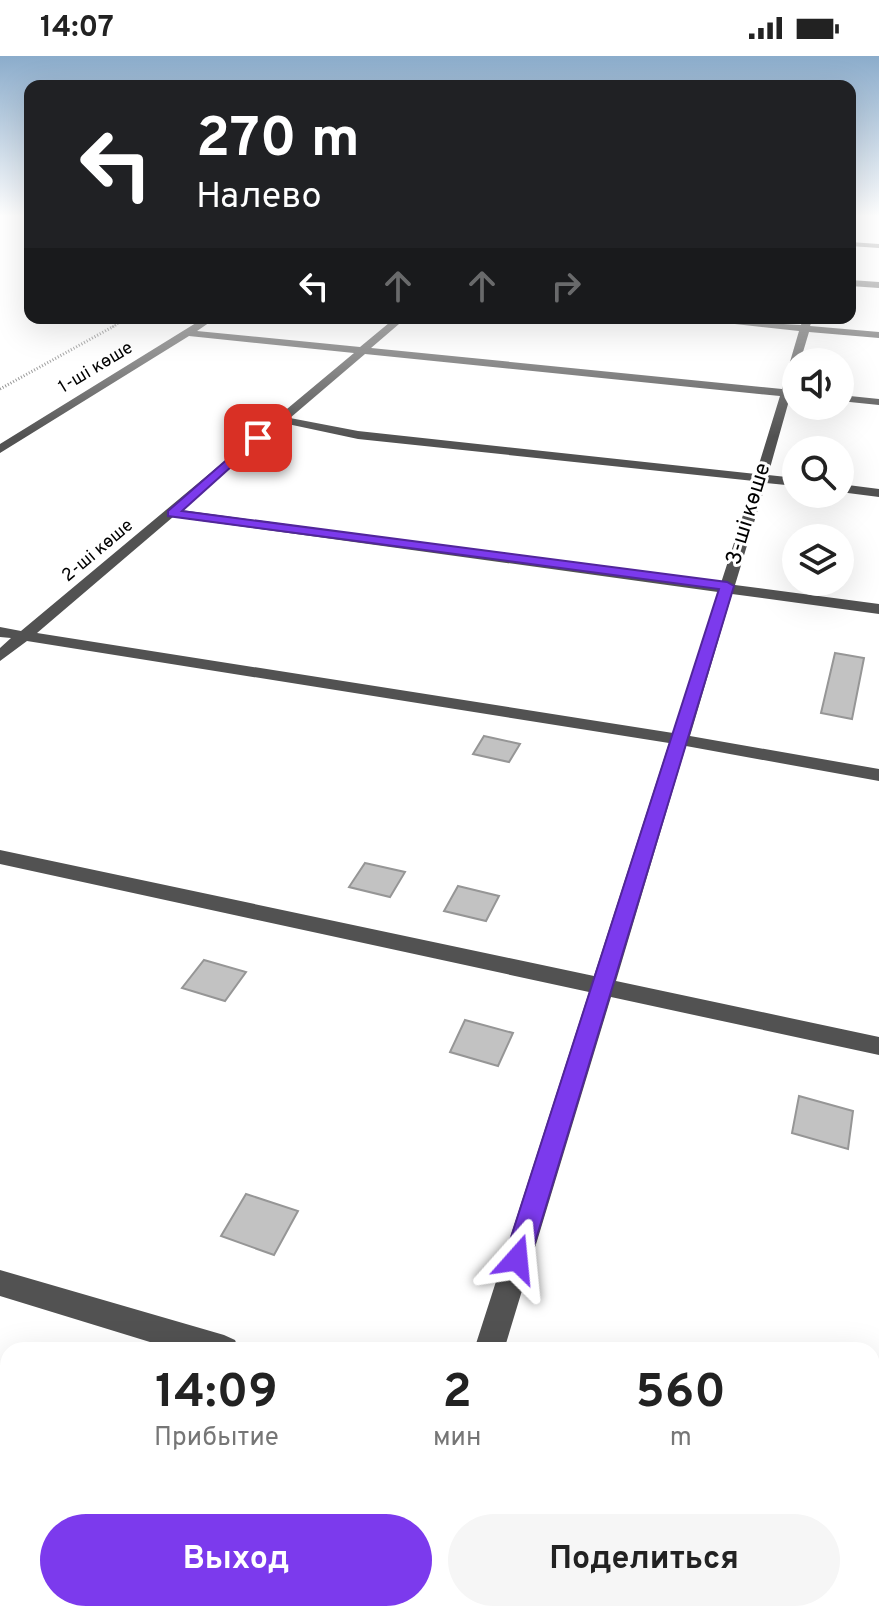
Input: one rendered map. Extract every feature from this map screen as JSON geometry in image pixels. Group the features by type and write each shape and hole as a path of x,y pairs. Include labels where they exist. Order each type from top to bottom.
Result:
{"lane":[{"name":"1-ші көше","path":"0,449 201,324"},
{"name":"2-ші көше","path":"0,656 394,324"},
{"name":"3-ші көше","path":"800,348 806,324"},
{"path":"812,324 879,335"},
{"path":"187,333 782,392"},
{"path":"854,399 879,402"},
{"name":"3-ші көше","path":"492,1342 677,739 782,416"},
{"path":"280,419 358,435 782,480"},
{"path":"854,490 879,493"},
{"path":"172,513 879,609"},
{"path":"0,632 677,739 879,775"},
{"path":"0,857 879,1046"},
{"path":"0,1283 197,1342"}],"path":[{"path":"0,389 117,324"}],"building":[{"path":"835,653 864,658 852,719 821,713"},
{"path":"484,736 520,744 509,762 473,754"},
{"path":"365,863 405,872 390,897 349,887"},
{"path":"458,886 499,896 486,921 444,911"},
{"path":"204,960 246,972 225,1001 182,988"},
{"path":"465,1020 513,1033 498,1066 450,1052"},
{"path":"799,1096 853,1111 848,1149 792,1133"},
{"path":"246,1194 298,1211 274,1255 221,1236"}],"route":[{"path":"258,438 172,513 727,586 517,1259"}]}
